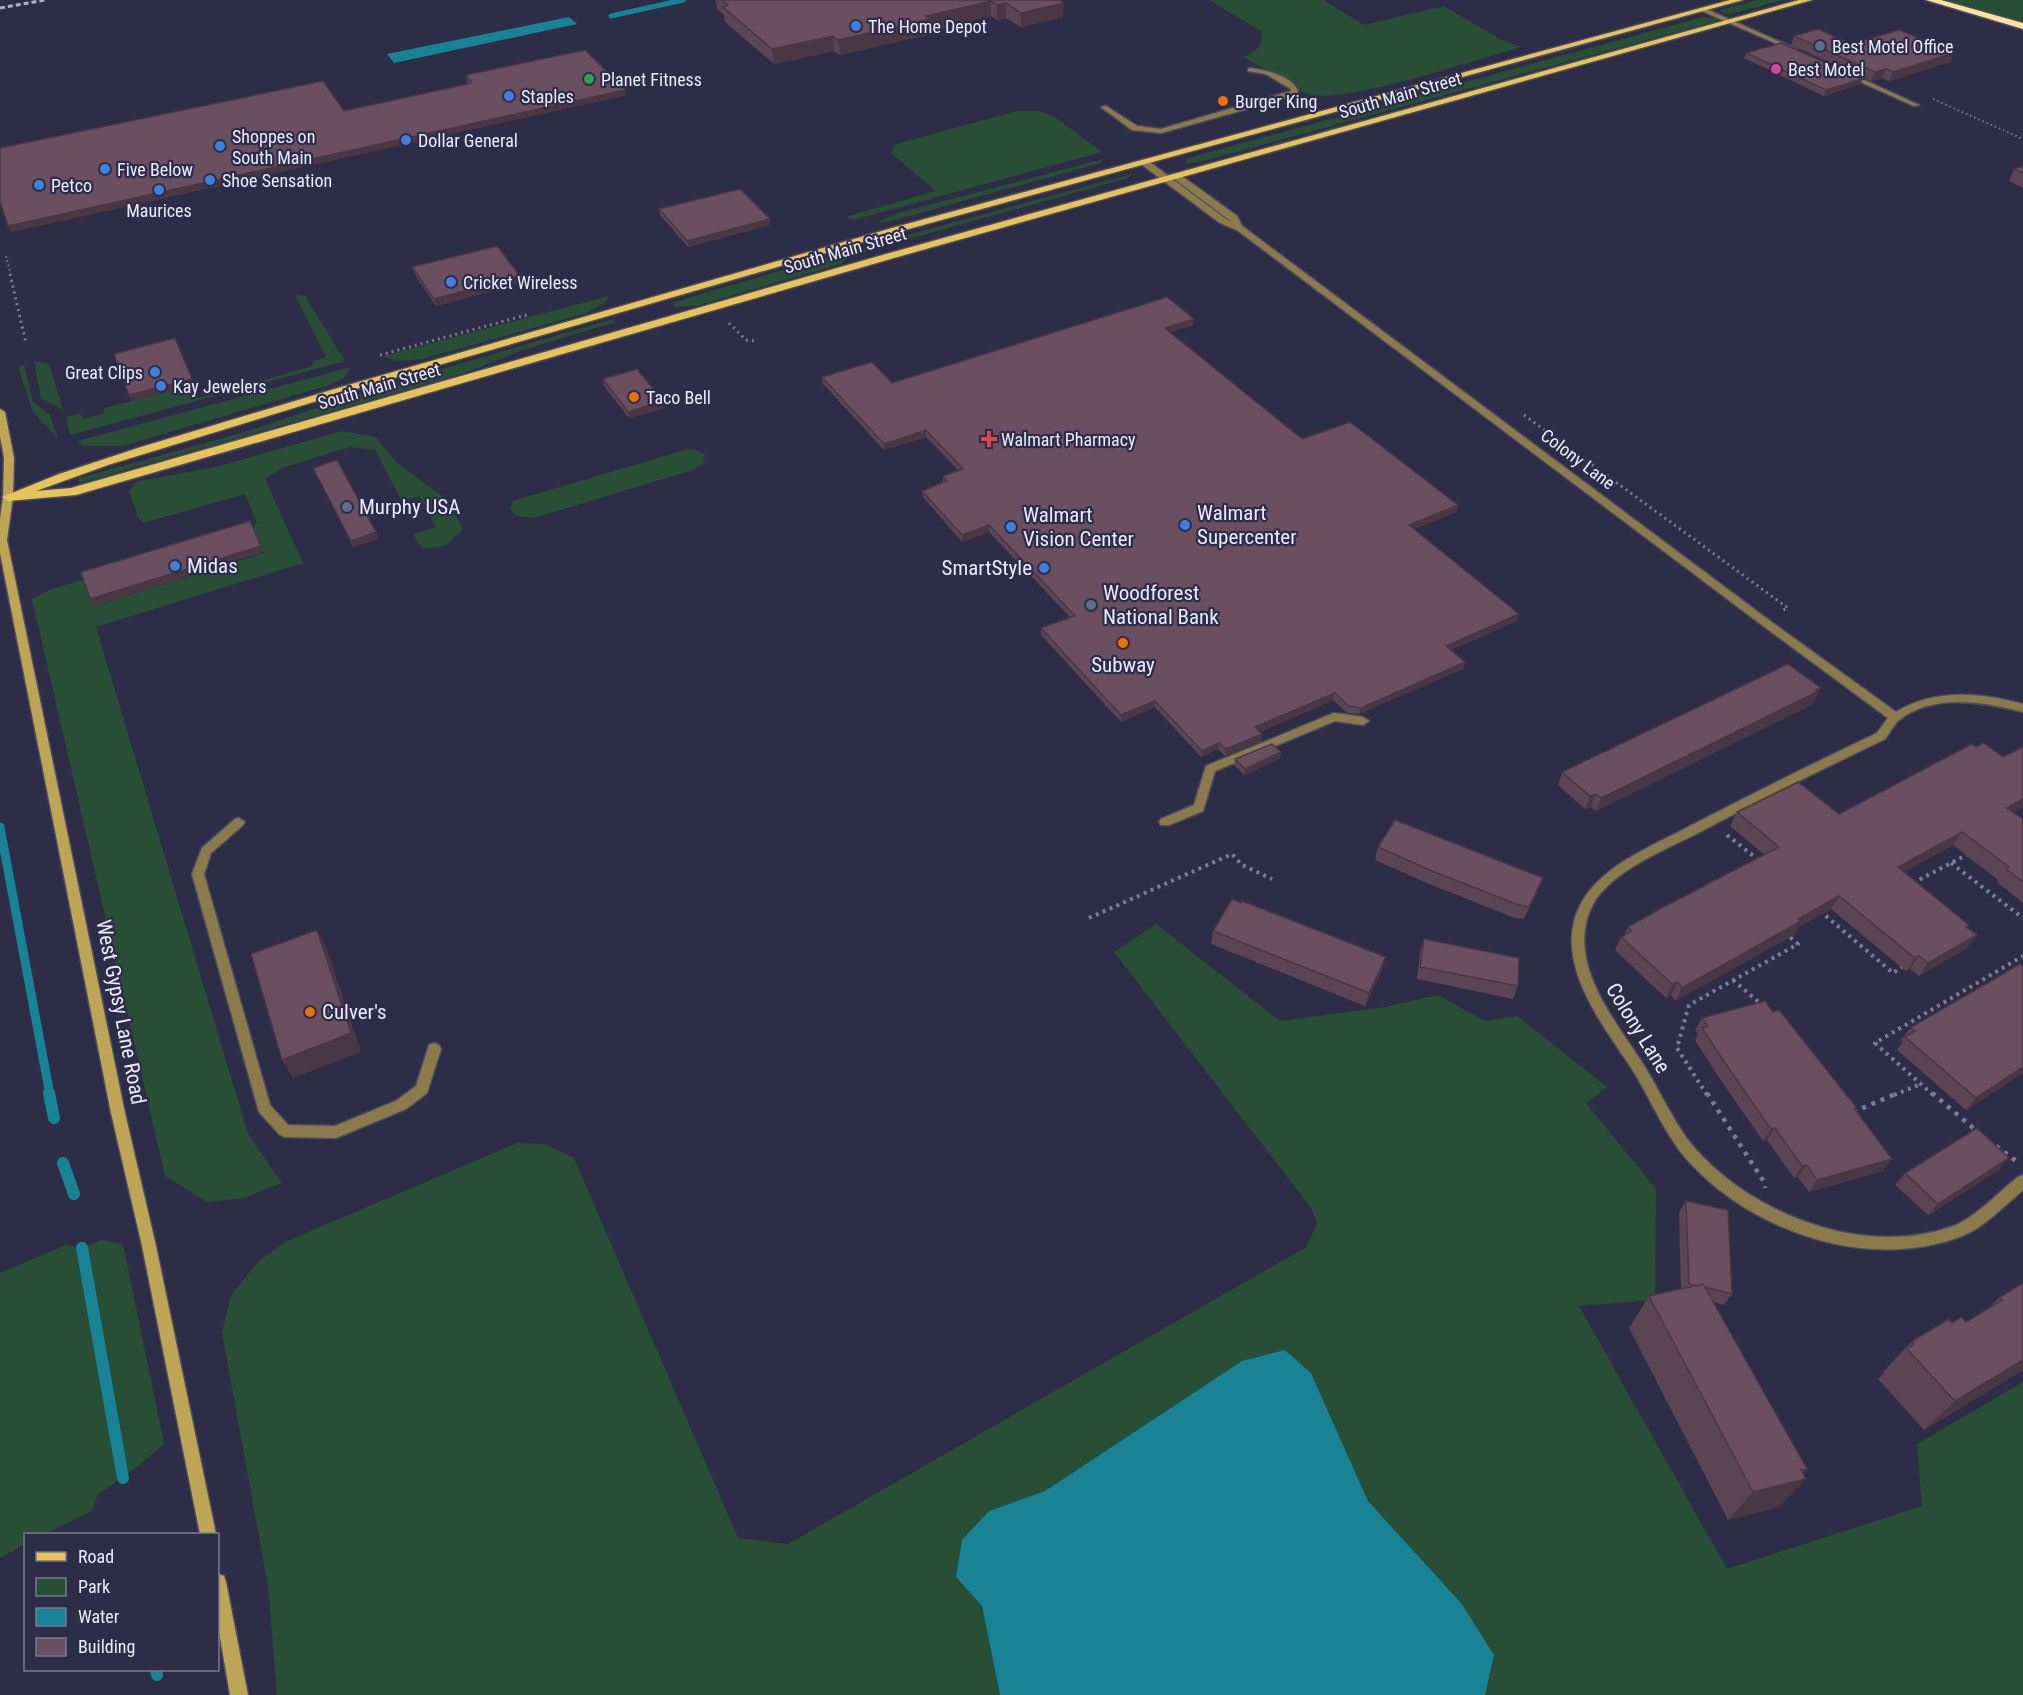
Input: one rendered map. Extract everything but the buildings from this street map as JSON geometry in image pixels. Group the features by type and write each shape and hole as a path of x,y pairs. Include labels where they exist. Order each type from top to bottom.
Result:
{"highway":[{"path":"1930,0 2023,26"}],"main road":[{"name":"South Main Street","path":"4,499 69,473 278,412 352,387 902,228 1739,0"},
{"name":"South Main Street","path":"4,499 72,492 878,259 1808,0"},
{"name":"West Gypsy Lane Road","path":"0,412 9,458 2,540 15,594 118,1113 149,1246 208,1533"},
{"path":"219,1587 239,1695"}],"street":[{"path":"1704,9 1799,52"},
{"path":"1104,107 1135,128 1161,131 1296,92 1294,88 1268,72 1250,70"},
{"path":"1839,70 1916,105"},
{"name":"Colony Lane","path":"1144,162 1234,218 1240,228 1762,620 1895,717"},
{"name":"Colony Lane","path":"2023,708 1991,700 1949,699 1913,708 1895,717 1881,736 1756,796 1628,866 1600,888 1587,904 1580,922 1577,942 1581,964 1593,994 1656,1094 1687,1149 1718,1182 1743,1200 1770,1215 1828,1236 1885,1242 1913,1241 1962,1229 2023,1181"},
{"path":"1165,822 1199,808 1210,769 1334,717 1363,721"},
{"path":"239,822 206,851 198,874 264,1108 285,1131 336,1132 401,1105 422,1089 434,1049"}],"path":[{"path":"1916,105 1933,99 2023,140"},
{"path":"6,256 26,343"},
{"path":"380,355 541,311"},
{"path":"729,323 746,340 755,340"},
{"path":"1739,845 1764,863"},
{"path":"1920,892 1911,885 1971,852"},
{"path":"1089,918 1232,854 1242,865 1272,879"},
{"path":"1952,863 2023,918"},
{"path":"1816,907 1893,973 1902,967"},
{"path":"1770,1215 1764,1182 1677,1048 1689,1005 1798,944 1790,937"},
{"path":"1981,1135 1875,1043 2023,956"},
{"path":"1733,980 1765,1008"},
{"path":"1856,1123 1849,1114 1921,1084"},
{"path":"1990,1141 2023,1166"}],"green space":[{"path":"1209,0 1323,0 1364,25 1444,6 1500,39 1521,47 1378,87 1324,96 1308,94 1244,57 1252,53 1260,44 1261,31"},
{"path":"1758,0 1783,0 1731,14 1720,10"},
{"path":"1944,0 2023,0 2023,22"},
{"path":"1703,17 1717,19 1717,21 1196,163 1185,163 1188,158"},
{"path":"1017,111 1038,111 1052,115 1102,152 853,220 848,218 848,216 936,191 891,153 896,144"},
{"path":"1104,159 1100,163 888,222 877,222 898,213"},
{"path":"1132,174 1128,178 855,254 840,264 699,305 675,307 671,303 838,254"},
{"path":"295,295 305,296 345,361 70,435 66,417 80,413 83,419 104,413 104,408 195,385 198,398 310,367 316,360 326,357"},
{"path":"609,296 606,302 587,313 422,359 396,361 383,356"},
{"path":"613,319 616,322 520,351 465,373 79,483 79,478 245,432 357,394"},
{"path":"34,361 49,364 63,410 41,398"},
{"path":"24,365 33,402 50,415 58,439 33,412 18,367"},
{"path":"351,367 343,378 329,385 123,446 82,446 78,441"},
{"path":"342,431 375,437 396,462 446,499 463,529 445,546 422,549 413,534 436,527 419,496 402,501 375,450 350,447 284,467 265,479 303,563 96,627 248,1134 282,1183 244,1198 207,1202 165,1176 32,599 49,590 85,579 94,606 264,553 253,528 257,523 245,494 143,523 138,517 129,492 136,482 220,466"},
{"path":"688,449 705,455 703,464 693,470 534,518 517,516 510,509 513,501"},
{"path":"1156,924 1280,1021 1386,1007 1438,995 1485,1021 1517,1016 1607,1087 1586,1103 1656,1189 1655,1300 1579,1306 1727,1569 1922,1506 1917,1444 2023,1382 2023,1695 1485,1695 1494,1655 1462,1604 1368,1501 1311,1373 1285,1350 1242,1361 1045,1491 989,1511 956,1577 982,1606 1000,1695 277,1695 268,1586 222,1333 231,1295 260,1260 287,1241 517,1143 544,1144 574,1158 738,1538 788,1544 1306,1247 1317,1224 1312,1209 1114,952"},
{"path":"101,1240 123,1244 164,1444 97,1495 93,1510 47,1533 24,1533 24,1545 0,1558 0,1273 66,1245 82,1248"}],"water":[{"path":"569,17 577,24 394,63 387,54"},
{"path":"1285,1350 1311,1373 1368,1501 1462,1604 1494,1655 1485,1695 1000,1695 982,1606 956,1577 962,1540 989,1511 1045,1491 1242,1361"}],"waterway":[{"path":"611,16 683,0"},
{"path":"0,827 50,1095"},
{"path":"49,1093 54,1118"},
{"path":"63,1163 74,1194"},
{"path":"82,1248 123,1478"},
{"path":"156,1671 157,1675"}],"railway":[{"path":"0,8 45,0"}],"place":[{"name":"The Home Depot","path":"856,26"},
{"name":"Best Motel Office","path":"1820,46"},
{"name":"Best Motel","path":"1776,69"},
{"name":"Planet Fitness","path":"589,79"},
{"name":"Staples","path":"509,96"},
{"name":"Burger King","path":"1223,101"},
{"name":"Dollar General","path":"406,140"},
{"name":"Shoppes on South Main","path":"220,146"},
{"name":"Five Below","path":"105,169"},
{"name":"Shoe Sensation","path":"210,180"},
{"name":"Petco","path":"39,185"},
{"name":"Maurices","path":"159,190"},
{"name":"Cricket Wireless","path":"451,282"},
{"name":"Great Clips","path":"155,372"},
{"name":"Kay Jewelers","path":"161,386"},
{"name":"Taco Bell","path":"634,397"},
{"name":"Walmart Pharmacy","path":"989,439"},
{"name":"Murphy USA","path":"347,507"},
{"name":"Walmart Supercenter","path":"1185,525"},
{"name":"Walmart Vision Center","path":"1011,527"},
{"name":"Midas","path":"175,566"},
{"name":"SmartStyle","path":"1044,568"},
{"name":"Woodforest National Bank","path":"1091,605"},
{"name":"Subway","path":"1123,643"},
{"name":"Culver's","path":"310,1012"}]}
